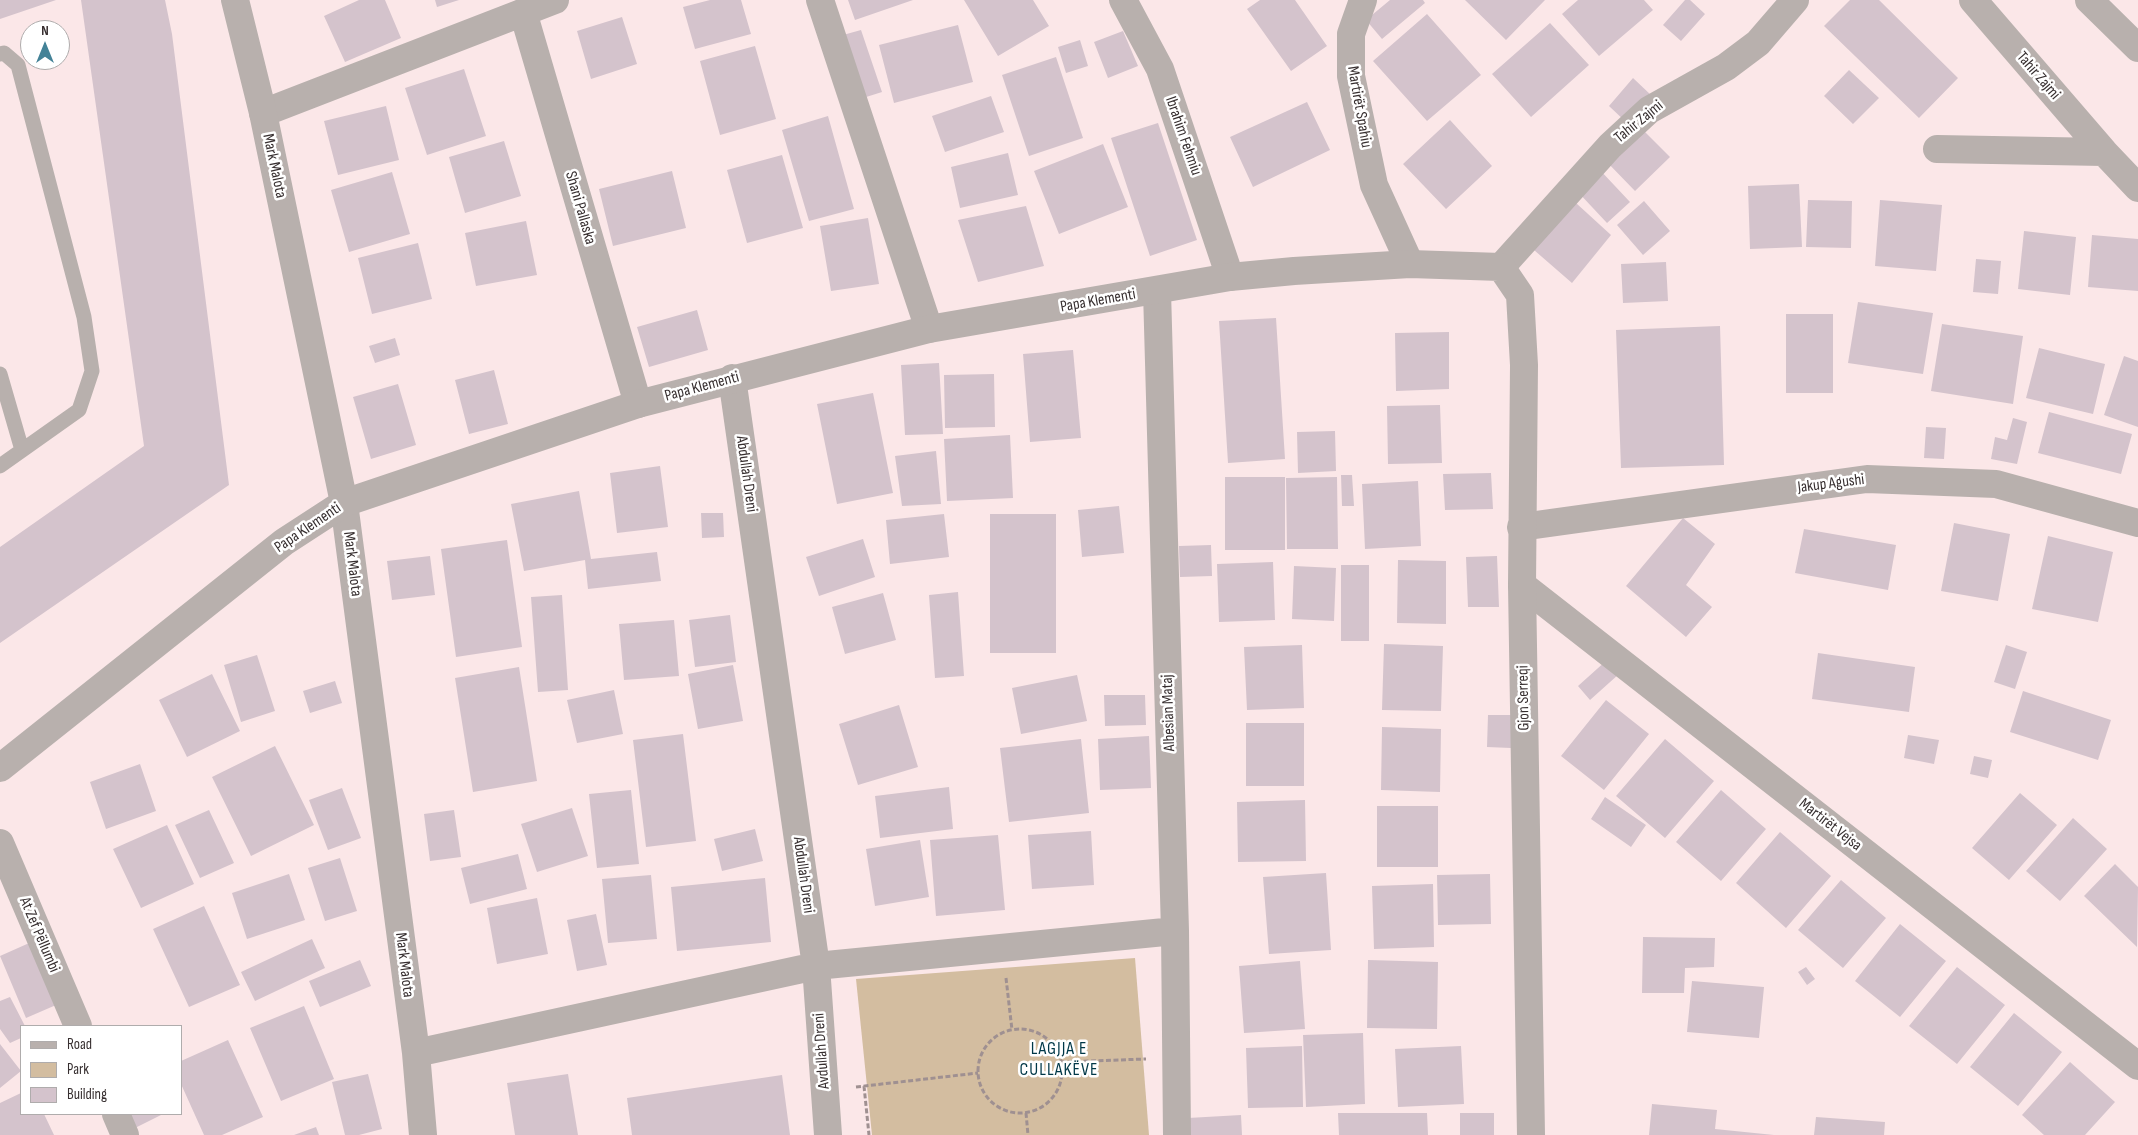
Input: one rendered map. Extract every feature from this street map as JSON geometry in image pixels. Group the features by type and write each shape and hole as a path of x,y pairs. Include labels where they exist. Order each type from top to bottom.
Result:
{"street":[{"name":"Mark Malota","path":"236,0 263,113 344,503 416,1053 423,1135"},
{"path":"263,113 555,0"},
{"path":"820,0 929,329"},
{"name":"Ibrahim Fehmiu","path":"1122,0 1160,69 1230,277"},
{"name":"Martirët Spahiu","path":"1363,0 1351,34 1351,76 1374,185 1410,264"},
{"name":"Tahir Zajmi","path":"1501,267 1610,146 1649,110 1726,67 1758,43 1795,0"},
{"name":"Tahir Zajmi","path":"1973,0 2104,152 2138,188"},
{"path":"2090,0 2138,48"},
{"name":"Shani Pallaska","path":"523,12 638,404"},
{"path":"1937,149 2104,152"},
{"name":"Papa Klementi","path":"0,768 284,542 344,503 638,404 732,378 929,329 1230,277 1410,264 1501,267"},
{"name":"Gjon Serreqi","path":"1501,267 1520,295 1524,365 1522,585 1531,1135"},
{"name":"Albesian Mataj","path":"1157,291 1176,930 1177,1135"},
{"name":"Abdullah Dreni","path":"732,378 816,966"},
{"name":"Jakup Agushi","path":"1522,527 1867,479 1996,484 2138,523"},
{"name":"Martirët Vejsa","path":"1522,585 2138,1066"},
{"name":"At Zef Pëllumbi","path":"0,843 78,1025"},
{"path":"416,1053 816,966 1176,930"},
{"name":"Avdullah Dreni","path":"816,966 828,1135"},
{"path":"116,1115 125,1135"}],"lane":[{"path":"0,54 4,53 18,65 84,317 92,371 79,410 0,466"},
{"path":"0,374 22,450"}],"path":[{"path":"1002,948 1012,1030"},
{"path":"1021,1029 1035,1032 1047,1039 1056,1049 1061,1062 1062,1076 1058,1089 1044,1105 1026,1113 1011,1112 998,1107 988,1098 981,1086 978,1073 979,1060 985,1047 995,1037 1012,1030 1021,1029"},
{"path":"1061,1062 1176,1058"},
{"path":"825,1090 978,1073"},
{"path":"864,1086 869,1135"},
{"path":"1026,1113 1028,1135"}],"green space":[{"path":"1135,958 1149,1135 872,1135 856,979"}],"building":[{"path":"0,0 56,0 0,19"},
{"path":"81,0 165,0 172,34 229,485 0,643 0,547 144,446"},
{"path":"359,0 385,0 401,38 345,62 324,16"},
{"path":"435,0 459,0 437,7"},
{"path":"710,0 741,0 751,34 695,49 683,7"},
{"path":"848,0 913,0 855,20"},
{"path":"964,0 1033,0 1049,26 998,56"},
{"path":"1260,0 1295,0 1327,46 1291,71 1247,9"},
{"path":"1390,0 1423,0 1425,3 1382,39 1366,20"},
{"path":"1465,0 1545,0 1506,40"},
{"path":"1578,0 1644,0 1653,10 1599,56 1562,14"},
{"path":"1685,0 1690,0 1705,14 1681,41 1663,25"},
{"path":"1850,0 1879,0 1958,78 1919,118 1824,26"},
{"path":"1427,14 1481,75 1427,121 1373,61"},
{"path":"622,17 637,64 591,79 577,31"},
{"path":"1550,23 1589,65 1531,117 1492,74"},
{"path":"958,25 973,82 894,103 879,45"},
{"path":"861,30 882,92 863,98 843,35"},
{"path":"1123,31 1138,66 1108,78 1094,42"},
{"path":"1080,40 1088,66 1066,73 1058,47"},
{"path":"755,46 776,119 720,135 700,61"},
{"path":"1056,57 1083,138 1029,156 1002,75"},
{"path":"464,69 486,136 427,155 405,88"},
{"path":"1849,70 1879,98 1853,124 1824,96"},
{"path":"1633,78 1652,96 1627,123 1609,106"},
{"path":"991,96 1004,132 945,152 932,116"},
{"path":"1307,102 1330,150 1253,187 1230,137"},
{"path":"386,106 399,160 338,175 324,121"},
{"path":"828,116 854,209 809,221 782,130"},
{"path":"1450,120 1492,166 1446,209 1403,164"},
{"path":"1158,123 1197,240 1150,256 1111,138"},
{"path":"1640,127 1670,157 1635,191 1605,160"},
{"path":"504,141 521,196 465,213 449,157"},
{"path":"1103,144 1128,207 1059,234 1034,171"},
{"path":"1008,153 1018,195 960,208 951,167"},
{"path":"782,155 803,228 747,243 727,170"},
{"path":"1599,169 1630,202 1607,223 1577,191"},
{"path":"672,171 686,228 613,246 599,189"},
{"path":"392,172 410,234 349,252 331,190"},
{"path":"1799,184 1802,247 1750,249 1748,186"},
{"path":"1808,200 1852,201 1851,248 1806,247"},
{"path":"1880,200 1942,205 1936,271 1875,266"},
{"path":"1644,201 1670,231 1643,255 1617,225"},
{"path":"1576,203 1611,235 1572,283 1534,250"},
{"path":"1026,206 1044,266 978,282 958,220"},
{"path":"868,218 879,284 831,291 820,226"},
{"path":"526,221 537,275 476,286 465,233"},
{"path":"2024,231 2076,237 2070,295 2018,289"},
{"path":"2092,235 2138,239 2138,291 2088,287"},
{"path":"418,243 432,299 372,314 358,258"},
{"path":"1976,259 2001,261 1998,294 1973,292"},
{"path":"1666,262 1668,301 1623,303 1621,264"},
{"path":"1858,302 1933,313 1923,374 1848,363"},
{"path":"697,310 708,350 649,367 637,327"},
{"path":"1786,314 1833,314 1833,393 1786,393"},
{"path":"1276,318 1285,459 1228,463 1219,321"},
{"path":"1942,324 2023,336 2013,404 1931,391"},
{"path":"1720,326 1724,465 1621,468 1616,330"},
{"path":"1449,332 1449,389 1396,391 1395,333"},
{"path":"395,338 400,355 375,363 369,346"},
{"path":"2039,348 2105,364 2093,414 2026,398"},
{"path":"1073,350 1081,438 1030,442 1023,354"},
{"path":"2124,356 2138,361 2138,427 2104,415"},
{"path":"939,363 943,434 905,435 901,365"},
{"path":"494,370 508,424 469,434 455,380"},
{"path":"994,374 995,427 945,428 944,375"},
{"path":"398,384 416,445 371,459 353,397"},
{"path":"873,393 893,493 837,504 817,404"},
{"path":"1440,405 1442,463 1388,464 1387,406"},
{"path":"2049,412 2132,434 2121,474 2038,453"},
{"path":"2013,418 2027,422 2017,464 1991,459 1995,437 2007,440"},
{"path":"1926,427 1946,428 1944,459 1924,458"},
{"path":"1335,431 1336,471 1298,473 1297,432"},
{"path":"1010,435 1013,498 947,501 944,439"},
{"path":"936,451 941,504 902,506 895,456"},
{"path":"660,466 668,527 617,533 610,473"},
{"path":"1491,473 1493,509 1445,510 1443,474"},
{"path":"1341,475 1352,475 1354,506 1342,506"},
{"path":"1225,477 1285,477 1285,550 1225,550"},
{"path":"1337,477 1338,549 1287,549 1286,478"},
{"path":"1418,481 1421,546 1365,549 1362,484"},
{"path":"579,491 591,559 657,552 661,581 588,589 585,560 524,571 511,504"},
{"path":"1119,506 1124,553 1082,557 1078,510"},
{"path":"701,513 723,513 724,537 702,538"},
{"path":"944,514 949,557 890,564 886,520"},
{"path":"990,514 1056,514 1056,653 990,653"},
{"path":"1683,518 1715,544 1686,585 1712,607 1686,637 1626,586"},
{"path":"1954,523 2010,534 1998,601 1941,591"},
{"path":"1804,529 1896,545 1888,590 1795,573"},
{"path":"2048,536 2113,552 2098,622 2032,609"},
{"path":"863,539 875,577 819,596 806,557"},
{"path":"507,540 522,647 456,657 441,549"},
{"path":"1211,545 1212,576 1180,577 1179,546"},
{"path":"430,556 435,595 392,600 387,561"},
{"path":"1497,556 1499,607 1468,607 1466,557"},
{"path":"1398,560 1446,561 1446,624 1397,623"},
{"path":"1273,562 1275,620 1219,622 1217,564"},
{"path":"1341,565 1369,565 1369,641 1341,641"},
{"path":"1294,566 1336,568 1334,621 1292,619"},
{"path":"958,592 964,676 935,678 929,595"},
{"path":"883,593 896,640 845,654 832,607"},
{"path":"562,595 568,690 538,692 531,597"},
{"path":"730,615 736,662 695,667 689,620"},
{"path":"674,620 679,676 624,680 619,624"},
{"path":"1384,644 1443,646 1441,711 1382,710"},
{"path":"1302,645 1304,708 1247,710 1244,647"},
{"path":"2006,645 2027,652 2015,689 1994,682"},
{"path":"1818,653 1915,667 1909,712 1812,699"},
{"path":"257,655 275,711 241,722 224,665"},
{"path":"1607,660 1619,674 1590,700 1578,686"},
{"path":"733,665 743,721 698,729 688,674"},
{"path":"519,667 537,781 473,792 455,678"},
{"path":"212,674 240,731 187,757 159,700"},
{"path":"1077,675 1087,721 1021,734 1012,688"},
{"path":"335,681 342,703 310,713 303,691"},
{"path":"614,690 623,734 577,743 567,700"},
{"path":"2023,691 2111,720 2098,760 2010,732"},
{"path":"1104,695 1145,695 1146,725 1105,726"},
{"path":"1606,700 1649,734 1604,790 1561,756"},
{"path":"899,705 918,767 858,785 839,724"},
{"path":"1488,715 1512,715 1511,748 1487,747"},
{"path":"1246,723 1304,723 1304,786 1246,786"},
{"path":"1382,727 1441,729 1440,792 1381,790"},
{"path":"683,734 696,841 646,847 633,740"},
{"path":"1908,735 1939,740 1934,764 1904,758"},
{"path":"1149,736 1151,788 1100,790 1098,739"},
{"path":"1081,739 1089,813 1009,822 1000,748"},
{"path":"1665,739 1714,781 1665,838 1616,796"},
{"path":"275,746 314,825 251,856 212,777"},
{"path":"1974,756 1992,760 1988,778 1970,774"},
{"path":"140,764 156,811 106,829 90,782"},
{"path":"949,787 953,829 880,838 875,796"},
{"path":"342,788 361,838 328,850 309,800"},
{"path":"631,790 639,864 597,868 589,794"},
{"path":"1721,790 1766,829 1721,881 1676,842"},
{"path":"2020,793 2057,825 2009,880 1972,848"},
{"path":"1605,797 1646,825 1631,847 1591,819"},
{"path":"1305,800 1306,861 1238,862 1237,802"},
{"path":"1377,806 1438,806 1438,867 1377,867"},
{"path":"572,808 588,856 537,872 521,824"},
{"path":"209,810 234,863 200,878 175,825"},
{"path":"454,810 461,857 430,861 424,814"},
{"path":"2073,818 2107,849 2060,901 2026,871"},
{"path":"167,825 194,884 141,908 113,849"},
{"path":"755,829 763,861 722,871 714,839"},
{"path":"1091,831 1094,885 1032,889 1028,835"},
{"path":"1780,832 1831,876 1786,928 1736,883"},
{"path":"998,835 1005,910 936,916 930,840"},
{"path":"920,840 929,897 875,906 866,849"},
{"path":"518,854 527,889 470,904 461,868"},
{"path":"340,858 357,911 325,921 308,868"},
{"path":"2115,864 2138,887 2137,947 2084,896"},
{"path":"1326,873 1331,950 1269,954 1263,877"},
{"path":"289,874 305,920 247,939 232,893"},
{"path":"1490,874 1491,924 1438,925 1437,875"},
{"path":"651,875 657,939 608,943 602,879"},
{"path":"765,878 771,942 677,951 671,887"},
{"path":"1841,880 1886,918 1843,968 1798,930"},
{"path":"1433,884 1434,947 1374,949 1372,886"},
{"path":"537,898 548,954 497,964 487,908"},
{"path":"204,906 240,985 189,1007 153,929"},
{"path":"596,914 607,965 577,971 567,920"},
{"path":"1900,924 1946,961 1900,1017 1855,981"},
{"path":"1643,937 1715,938 1714,967 1685,968 1684,993 1642,993"},
{"path":"312,939 325,968 255,1001 241,972"},
{"path":"36,940 63,1002 26,1018 0,956"},
{"path":"360,960 371,986 320,1007 309,981"},
{"path":"1368,960 1438,962 1437,1029 1367,1028"},
{"path":"1300,961 1305,1029 1244,1033 1239,966"},
{"path":"1806,967 1815,979 1807,985 1798,972"},
{"path":"1957,967 2005,1005 1957,1064 1909,1026"},
{"path":"1692,981 1764,987 1759,1038 1687,1032"},
{"path":"10,997 24,1025 20,1025 20,1038 10,1043 0,1029 0,1001"},
{"path":"304,1006 334,1079 281,1101 250,1028"},
{"path":"2014,1013 2062,1052 2018,1106 1970,1067"},
{"path":"1363,1033 1365,1104 1306,1107 1303,1035"},
{"path":"228,1040 263,1117 222,1135 204,1135 182,1086 182,1061"},
{"path":"0,1044 20,1072 0,1088"},
{"path":"1302,1046 1303,1107 1248,1108 1246,1048"},
{"path":"1461,1046 1464,1104 1398,1107 1395,1049"},
{"path":"2070,1062 2115,1102 2085,1135 2044,1135 2022,1115"},
{"path":"368,1074 382,1129 359,1135 345,1135 332,1082"},
{"path":"568,1074 578,1135 515,1135 507,1083"},
{"path":"782,1075 790,1135 632,1135 627,1098"},
{"path":"20,1093 20,1115 44,1115 54,1135 0,1135 0,1103"},
{"path":"1652,1104 1717,1110 1715,1129 1774,1135 1649,1135"},
{"path":"1338,1113 1427,1113 1428,1135 1339,1135"},
{"path":"1460,1113 1494,1113 1494,1135 1460,1135"},
{"path":"128,1115 161,1115 135,1128"},
{"path":"1241,1115 1242,1135 1189,1135 1188,1118"},
{"path":"1816,1117 1885,1122 1884,1135 1814,1135"},
{"path":"316,1127 319,1135 294,1135"}],"district":[{"name":"LAGJJA E CULLAKËVE","path":"1059,1059"}]}
